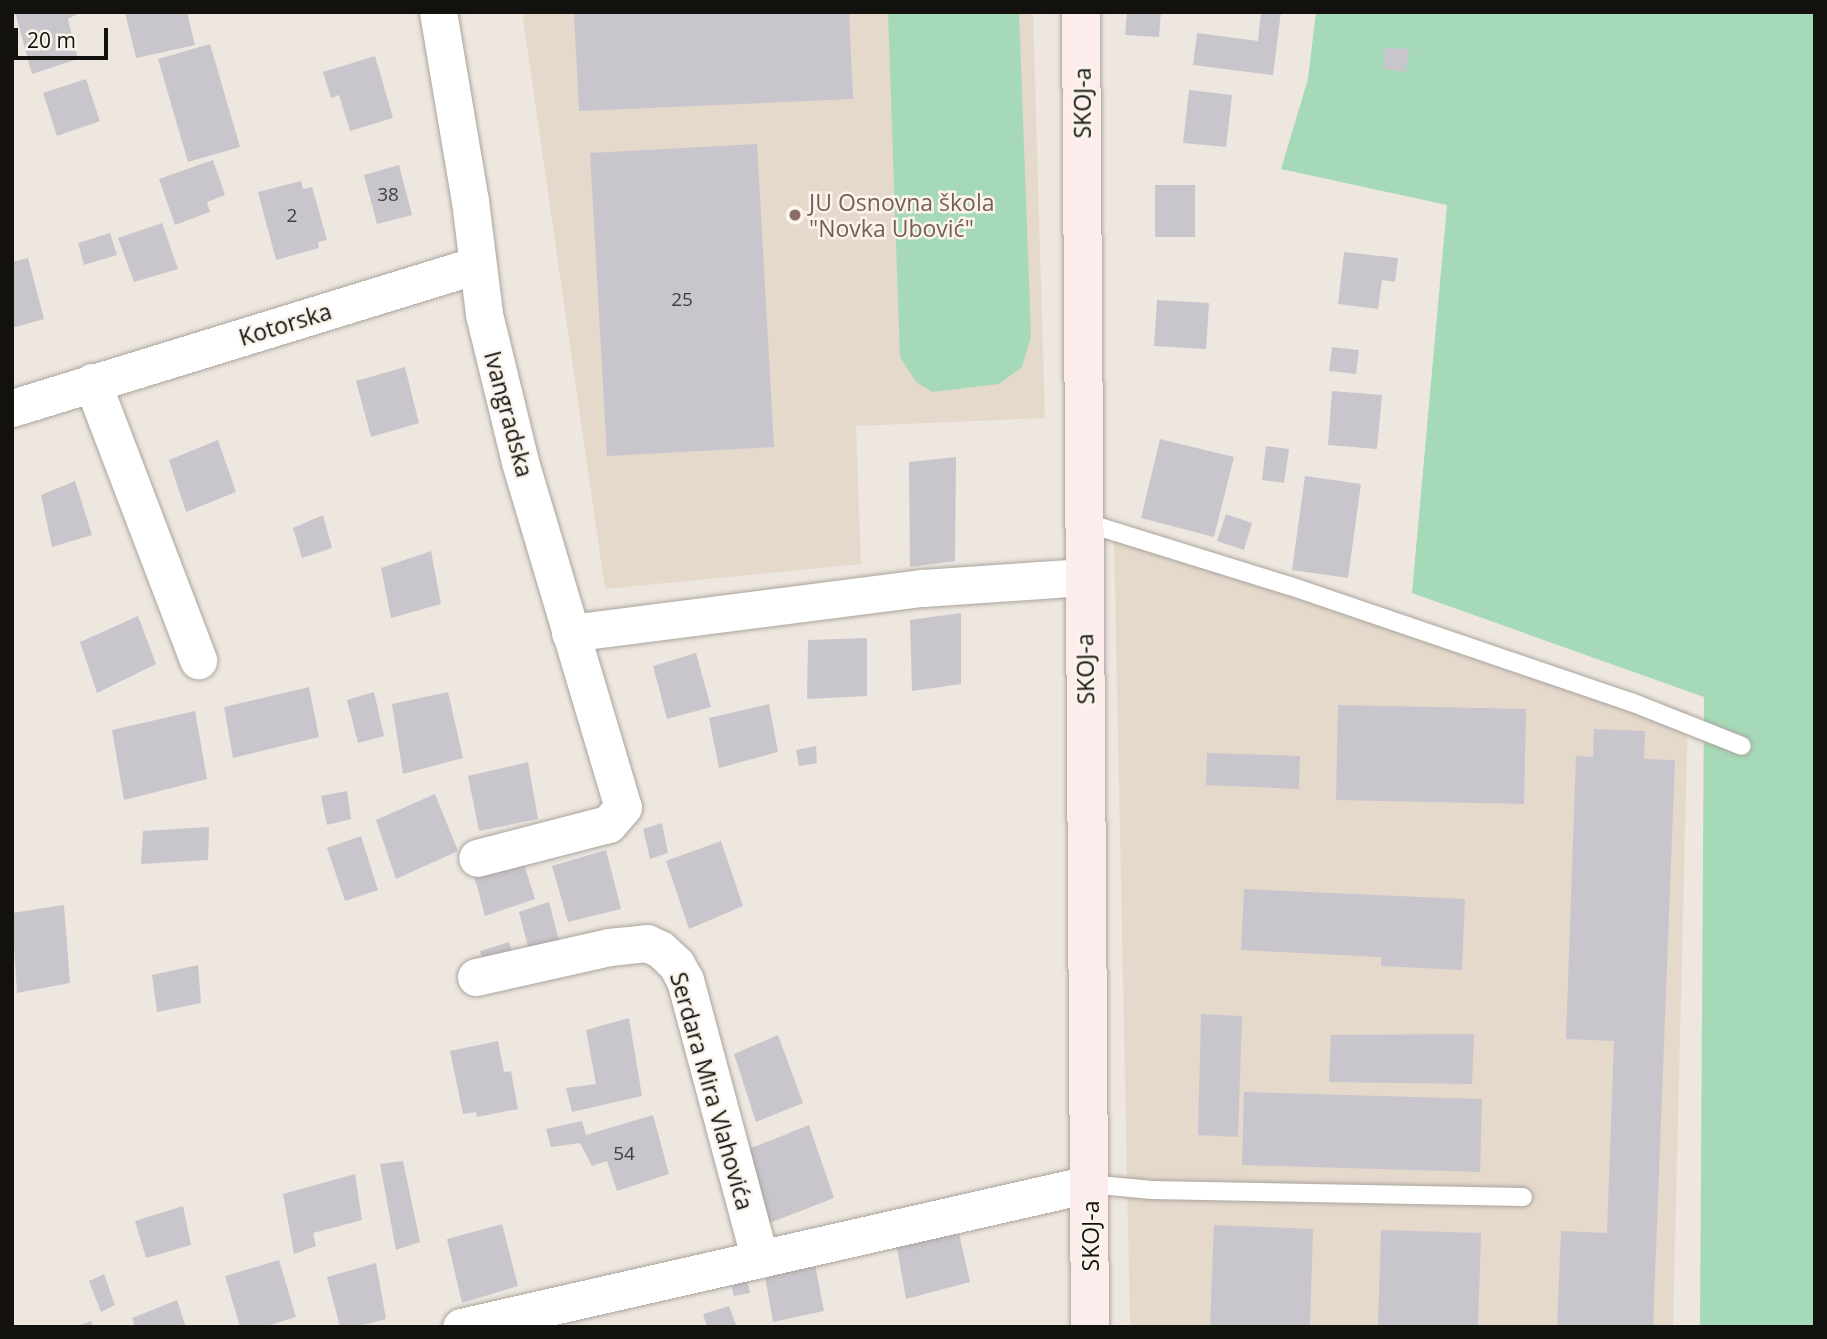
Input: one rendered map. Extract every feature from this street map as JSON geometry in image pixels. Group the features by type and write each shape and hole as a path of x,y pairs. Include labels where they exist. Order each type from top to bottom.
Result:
{"main road":[{"name":"SKOJ-a","path":"1081,12 1090,1327"}],"street":[{"name":"Ivangradska","path":"438,12 484,314 570,634 623,807 608,824 477,858"},
{"name":"Kotorska","path":"12,408 478,265"},
{"path":"92,382 198,660"},
{"path":"570,634 923,588 1084,577"},
{"name":"Serdara Mira Vlahovića","path":"476,977 609,947 647,943 660,949 676,964 685,980 760,1259"},
{"path":"461,1327 1089,1184"}],"lane":[{"path":"1084,522 1290,586 1631,702 1742,746"},
{"path":"1089,1184 1152,1190 1523,1197"}],"shaded area":[{"name":"JU Osnovna škola \"Novka Ubović\"","path":"522,12 1033,12 1045,418 856,426 861,564 605,589"},
{"path":"1114,541 1688,711 1673,1327 1130,1327"}],"green space":[{"path":"888,12 1019,12 1031,336 1022,367 999,384 932,392 916,382 900,357"},
{"path":"1316,12 1815,12 1815,1327 1700,1327 1704,697 1412,593 1447,205 1281,169 1308,79"}],"building":[{"path":"15,12 81,12 68,19 78,59 32,74"},
{"path":"125,12 187,12 195,45 136,58"},
{"path":"574,12 849,12 853,99 579,111"},
{"path":"1127,12 1161,12 1159,37 1125,35"},
{"path":"1261,12 1281,12 1273,75 1193,65 1197,33 1258,41"},
{"path":"210,44 240,147 188,162 158,59"},
{"path":"1385,48 1409,49 1406,72 1383,69"},
{"path":"375,56 393,118 350,131 339,95 331,98 323,72"},
{"path":"86,79 100,121 57,136 43,93"},
{"path":"1189,90 1232,95 1226,147 1183,143"},
{"path":"757,144 774,447 607,456 590,153"},
{"path":"213,160 225,195 207,202 210,212 175,225 159,179"},
{"path":"399,165 412,215 377,224 364,175"},
{"path":"301,181 303,189 312,187 327,240 318,242 319,248 276,260 258,192"},
{"path":"1155,185 1195,185 1195,237 1155,237"},
{"path":"162,223 178,269 134,282 118,238"},
{"path":"110,233 117,255 84,265 78,243"},
{"path":"1344,252 1398,258 1395,282 1382,280 1378,309 1338,304"},
{"path":"28,258 44,319 12,328 12,262"},
{"path":"1157,300 1209,303 1206,349 1154,346"},
{"path":"1332,347 1359,350 1356,374 1329,371"},
{"path":"405,367 419,423 371,437 356,381"},
{"path":"1332,391 1382,395 1377,449 1328,445"},
{"path":"1160,439 1234,457 1214,537 1141,518"},
{"path":"218,440 236,492 186,512 169,460"},
{"path":"1266,446 1289,449 1284,483 1262,480"},
{"path":"956,457 955,561 910,567 909,462"},
{"path":"1305,476 1361,484 1348,578 1292,570"},
{"path":"75,481 92,535 52,547 41,495"},
{"path":"1226,514 1252,523 1244,550 1217,541"},
{"path":"323,515 332,548 302,558 293,528"},
{"path":"431,551 441,604 391,618 381,568"},
{"path":"961,613 961,684 912,691 910,620"},
{"path":"138,616 156,664 97,693 80,642"},
{"path":"867,638 867,696 807,699 808,640"},
{"path":"696,653 711,707 667,719 653,666"},
{"path":"309,687 319,737 233,758 224,707"},
{"path":"374,692 384,736 358,743 347,700"},
{"path":"448,692 463,758 403,774 392,704"},
{"path":"769,704 778,752 719,768 709,718"},
{"path":"1338,705 1526,709 1524,804 1336,800"},
{"path":"195,711 207,779 124,800 112,730"},
{"path":"1594,729 1645,731 1644,759 1675,760 1653,1327 1557,1327 1561,1231 1607,1233 1614,1041 1566,1039 1576,756 1593,757"},
{"path":"816,746 817,763 799,766 796,750"},
{"path":"1207,753 1300,756 1299,789 1206,785"},
{"path":"528,762 538,819 479,831 468,776"},
{"path":"347,791 351,819 327,825 321,796"},
{"path":"435,794 458,851 396,879 376,820"},
{"path":"662,823 668,853 650,859 643,829"},
{"path":"209,827 208,860 141,864 143,831"},
{"path":"361,836 378,890 345,901 327,848"},
{"path":"721,841 743,906 689,929 666,861"},
{"path":"606,850 621,909 568,922 552,866"},
{"path":"520,851 535,899 485,916 472,868"},
{"path":"1244,889 1465,899 1462,970 1381,966 1381,957 1241,950"},
{"path":"549,902 559,941 529,950 519,912"},
{"path":"64,905 70,983 17,993 12,913"},
{"path":"509,942 514,959 484,968 480,951"},
{"path":"198,965 201,1003 157,1012 152,975"},
{"path":"1201,1014 1242,1016 1238,1137 1198,1135"},
{"path":"629,1018 642,1096 572,1112 566,1088 596,1084 586,1030"},
{"path":"1474,1034 1472,1084 1329,1082 1331,1035"},
{"path":"778,1035 803,1103 756,1122 734,1054"},
{"path":"498,1041 504,1072 511,1071 518,1109 477,1117 476,1112 463,1114 450,1051"},
{"path":"1244,1092 1482,1099 1480,1172 1242,1165"},
{"path":"653,1115 669,1174 617,1191 607,1161 592,1166 580,1143 551,1147 546,1129 582,1121 586,1135"},
{"path":"809,1125 834,1198 767,1224 744,1151"},
{"path":"403,1161 420,1242 396,1250 380,1164"},
{"path":"355,1174 362,1220 313,1233 316,1246 294,1254 283,1194"},
{"path":"183,1206 191,1245 146,1258 135,1221"},
{"path":"502,1224 518,1286 462,1303 447,1239"},
{"path":"957,1224 970,1282 906,1299 896,1242"},
{"path":"1214,1225 1313,1229 1310,1327 1210,1327"},
{"path":"1381,1230 1481,1233 1478,1327 1378,1327"},
{"path":"814,1259 824,1311 773,1322 764,1271"},
{"path":"279,1260 296,1317 264,1327 240,1327 225,1276"},
{"path":"376,1263 386,1319 356,1327 340,1327 327,1277"},
{"path":"745,1273 750,1293 734,1296 729,1276"},
{"path":"104,1274 115,1305 101,1312 89,1281"},
{"path":"177,1300 186,1327 135,1327 132,1318"},
{"path":"729,1306 737,1327 707,1327 703,1314"},
{"path":"91,1321 93,1327 75,1327"}],"place":[{"name":"JU Osnovna škola \"Novka Ubović\"","path":"795,215"}]}
